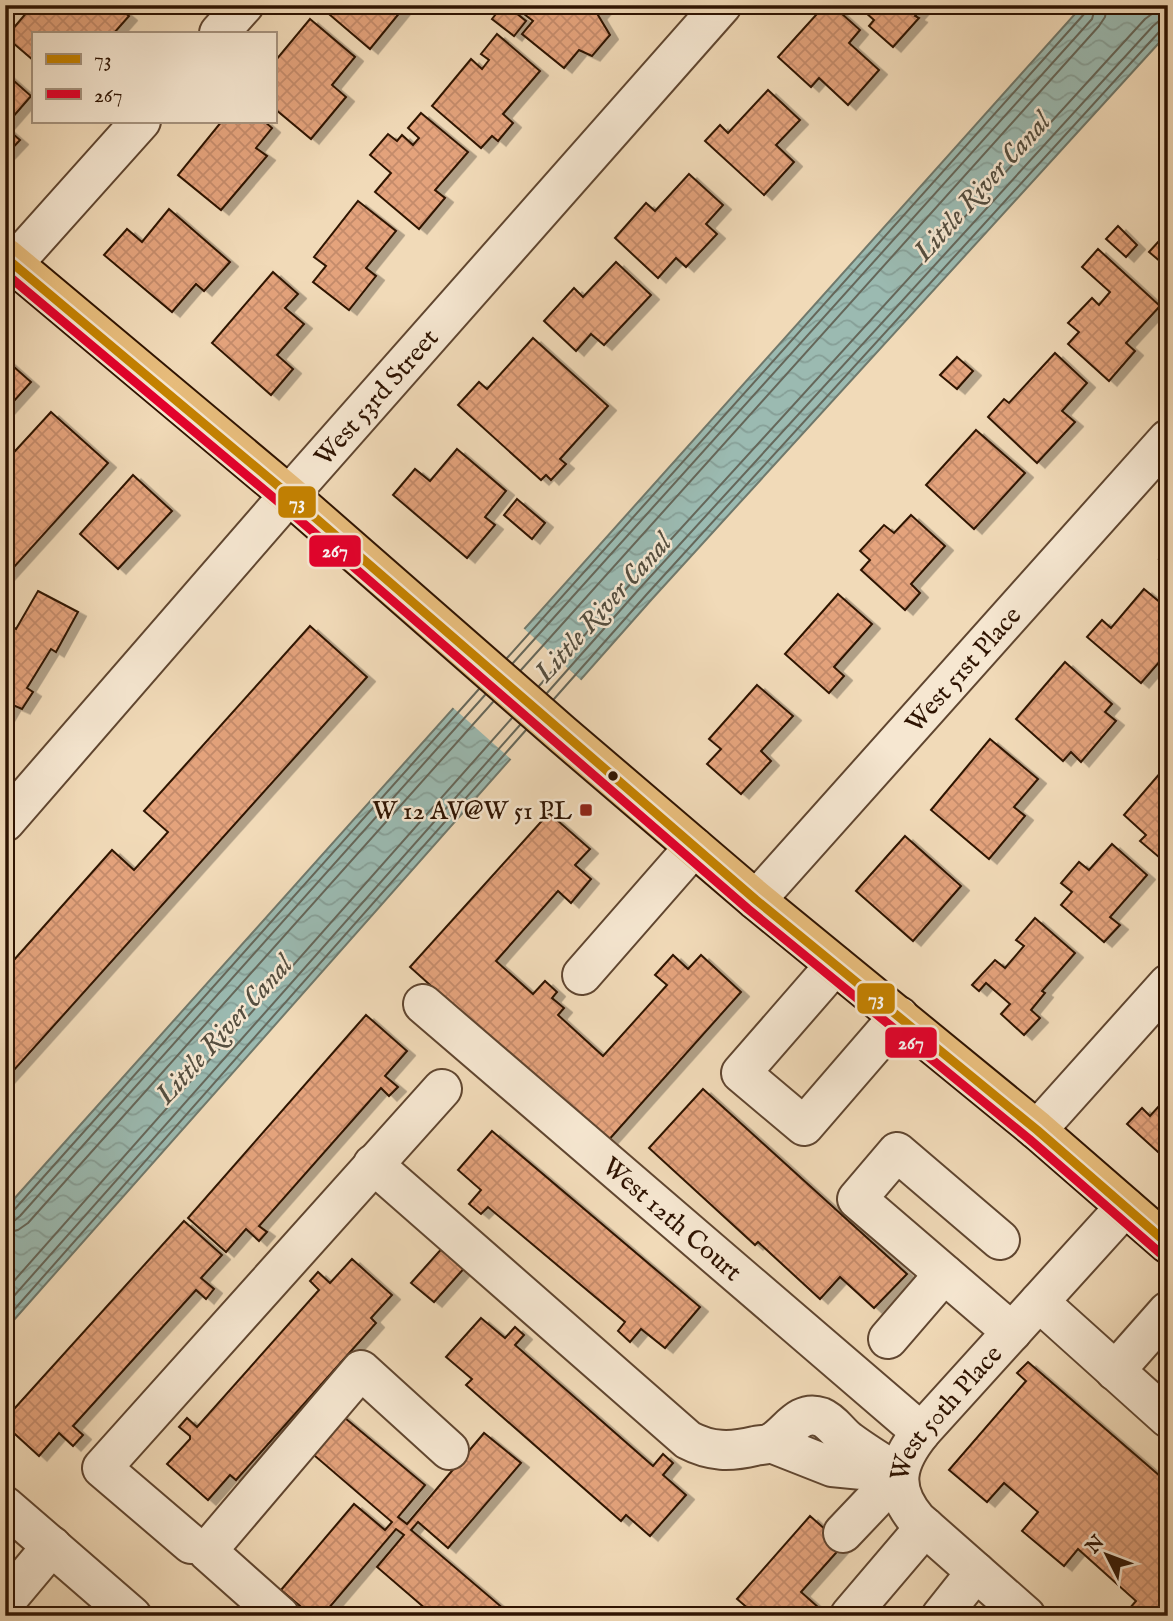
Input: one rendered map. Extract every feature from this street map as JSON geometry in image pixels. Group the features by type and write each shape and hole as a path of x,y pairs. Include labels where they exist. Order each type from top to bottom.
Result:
{"main road":[{"path":"9,261 289,495 694,848 1037,1130 1168,1244"}],"street":[{"path":"220,32 244,5"},
{"name":"West 53rd Street","path":"5,822 289,495 722,5"},
{"path":"9,261 140,122"},
{"name":"West 51st Place","path":"757,900 1168,439"},
{"path":"582,975 694,848"},
{"path":"835,965 741,1073 804,1126 899,1016"},
{"path":"1037,1130 1168,984"},
{"name":"West 12th Court","path":"423,1004 921,1432"},
{"path":"191,1544 103,1468 442,1089"},
{"path":"1000,1240 897,1152 857,1199 1012,1332"},
{"path":"373,1164 688,1440 703,1448 722,1451 771,1443 832,1466 899,1474"},
{"name":"West 50th Place","path":"1026,1616 909,1511 903,1499 899,1474 904,1456 921,1432 1125,1207"},
{"path":"888,1339 944,1273"},
{"path":"1039,1302 1168,1418"},
{"path":"1115,1371 1168,1311"},
{"path":"280,1616 207,1551 361,1370 449,1450"},
{"path":"843,1533 899,1474"},
{"path":"5,1506 132,1616"},
{"path":"850,1615 925,1527"},
{"path":"5,1602 52,1546"},
{"path":"941,1616 976,1572"}],"water":[{"name":"Little River Canal","path":"1083,5 1168,5 1168,33 652,599 5,1330 5,1209"}],"pier":[{"path":"521,626 583,682 513,761 450,705"}],"building":[{"path":"33,5 116,5 129,16 115,32 32,32 32,59 6,37"},
{"path":"327,5 406,5 370,49 323,9"},
{"path":"503,5 526,21 514,36 492,19"},
{"path":"530,5 607,5 598,15 610,35 592,56 579,50 564,68 522,34 533,21 524,14"},
{"path":"825,5 832,5 860,30 849,43 879,70 848,105 819,78 811,87 778,57"},
{"path":"857,5 925,5 915,16 919,18 893,47 869,26 874,20"},
{"path":"310,19 355,57 332,85 346,97 311,139 276,110 276,60"},
{"path":"497,34 540,71 503,114 513,123 498,141 492,136 481,148 432,106 471,59 482,69 489,60 481,54"},
{"path":"5,73 31,96 5,126"},
{"path":"768,90 800,120 776,145 794,162 764,195 705,141 720,125 728,133"},
{"path":"421,113 468,152 435,190 445,198 419,229 375,192 391,173 370,155 388,134 397,141 402,135 413,145 419,138 408,128"},
{"path":"221,122 265,122 272,128 256,148 267,156 221,210 178,175"},
{"path":"5,127 20,140 5,156"},
{"path":"689,174 723,205 706,224 717,234 686,267 676,258 658,278 615,238 646,203 655,211"},
{"path":"358,201 396,231 366,268 376,276 349,310 313,282 326,266 314,257"},
{"path":"169,209 230,262 204,291 196,284 172,312 104,255 127,229 142,242"},
{"path":"1118,226 1137,245 1126,257 1106,239"},
{"path":"1168,231 1168,268 1149,252"},
{"path":"1098,249 1160,306 1126,343 1135,351 1109,381 1068,344 1079,332 1068,323 1092,298 1099,305 1110,292 1082,267"},
{"path":"616,262 651,295 604,345 591,334 576,351 544,321 574,288 583,297"},
{"path":"273,272 298,294 285,308 304,324 277,355 293,369 271,395 212,343"},
{"path":"533,338 608,406 560,459 566,464 551,480 546,475 541,480 458,405 479,382 487,389"},
{"path":"1055,353 1087,383 1062,411 1075,422 1037,463 988,417 1004,399 1009,403"},
{"path":"957,357 973,371 957,389 940,375"},
{"path":"5,359 31,382 5,411"},
{"path":"51,412 108,463 5,577 5,462"},
{"path":"976,430 1025,473 974,529 926,485"},
{"path":"457,449 506,491 485,517 495,525 467,558 393,495 415,469 430,481"},
{"path":"133,475 172,511 118,569 80,534"},
{"path":"517,499 545,523 532,539 504,515"},
{"path":"911,515 945,546 911,584 920,593 905,610 861,570 870,560 860,551 884,525 894,533"},
{"path":"1168,549 1168,566 1159,559"},
{"path":"1144,589 1168,609 1168,652 1141,683 1087,637 1102,620 1111,628"},
{"path":"38,591 78,612 56,652 51,649 27,688 33,692 22,709 13,705 5,719 5,632 10,624 16,629"},
{"path":"838,594 872,624 834,667 844,676 829,693 785,654"},
{"path":"310,626 367,677 5,1080 5,970 112,850 134,870 168,832 144,811"},
{"path":"1065,662 1112,704 1105,712 1116,721 1081,762 1071,752 1063,761 1016,719"},
{"path":"757,685 793,716 761,751 771,761 741,794 707,764 721,749 709,739"},
{"path":"990,739 1038,779 1014,807 1025,816 989,859 931,810"},
{"path":"1168,764 1168,850 1160,858 1140,841 1146,835 1124,815"},
{"path":"549,813 590,849 575,865 591,879 571,903 558,891 496,961 533,994 545,981 557,992 552,998 564,1008 558,1015 603,1056 667,985 655,975 673,955 688,969 701,955 741,992 606,1143 410,967"},
{"path":"905,836 961,886 913,941 856,891"},
{"path":"1112,844 1147,875 1110,917 1120,925 1104,942 1061,905 1072,892 1061,883 1079,862 1089,870"},
{"path":"1035,918 1075,953 1042,991 1045,993 1031,1010 1040,1018 1024,1035 1001,1014 1010,1004 986,983 979,991 972,985 995,960 1005,968 1024,946 1016,940"},
{"path":"366,1015 407,1051 385,1076 398,1087 389,1096 381,1088 259,1226 267,1232 259,1241 246,1229 226,1252 188,1218"},
{"path":"703,1089 907,1274 874,1308 840,1277 820,1299 758,1242 755,1245 649,1148"},
{"path":"1168,1096 1168,1161 1127,1124 1142,1108 1150,1116"},
{"path":"492,1131 700,1307 665,1348 641,1329 630,1342 618,1331 625,1322 488,1207 481,1214 469,1204 481,1190 458,1170"},
{"path":"184,1221 222,1255 201,1278 214,1289 206,1299 196,1290 73,1426 83,1435 73,1446 59,1433 39,1456 5,1425 5,1419"},
{"path":"445,1245 467,1265 434,1302 411,1283"},
{"path":"352,1259 392,1295 371,1318 376,1323 236,1480 230,1475 208,1500 167,1464 190,1439 179,1427 187,1418 197,1427 319,1290 310,1281 318,1272 330,1283"},
{"path":"481,1318 505,1338 515,1327 524,1335 515,1345 653,1466 663,1454 673,1463 663,1475 686,1495 650,1536 626,1515 621,1521 466,1385 472,1379 446,1357"},
{"path":"1028,1362 1168,1483 1168,1616 1123,1616 1136,1601 1078,1549 1064,1566 1022,1531 1038,1512 1004,1483 987,1502 949,1470 1026,1381 1017,1373"},
{"path":"339,1413 425,1485 398,1517 407,1524 484,1433 521,1463 448,1548 418,1522 411,1530 512,1616 434,1616 377,1567 404,1535 396,1529 322,1616 312,1616 281,1590 354,1504 385,1530 392,1522 308,1450"},
{"path":"810,1516 843,1545 801,1592 828,1616 757,1616 737,1599"}],"transit line":[{"name":"73","path":"5,257 289,495 756,900 1037,1130 1168,1244"},
{"name":"267","path":"5,273 281,504 748,909 1029,1139 1160,1253"}],"place":[{"name":"W 12 AV@W 51 PL","path":"586,810"}]}
